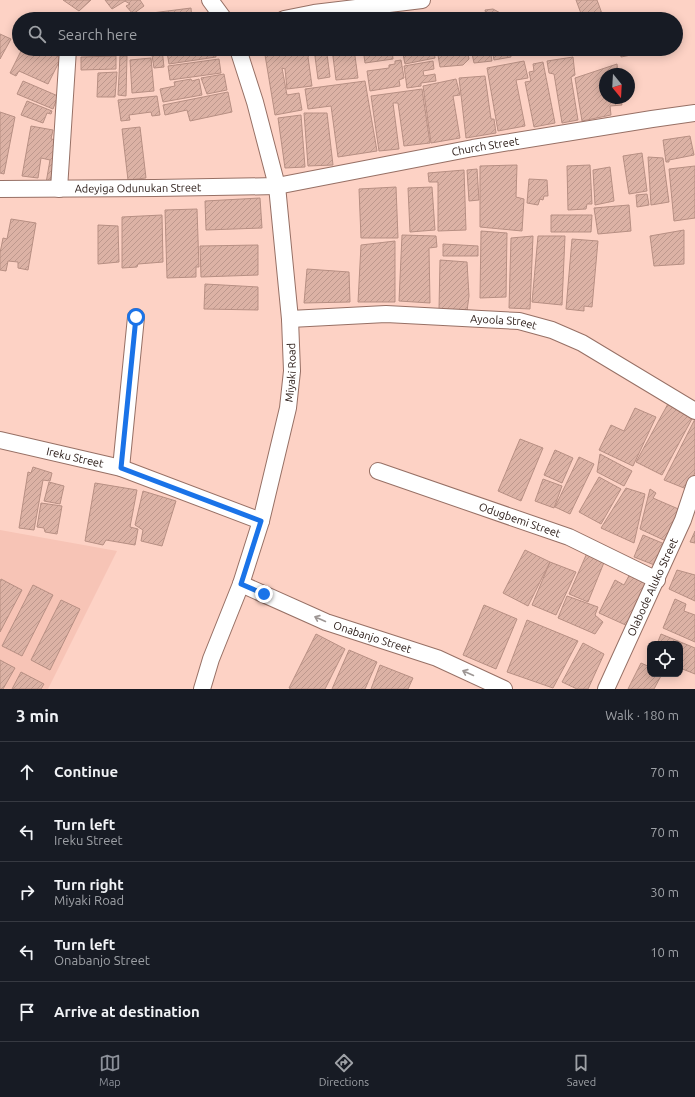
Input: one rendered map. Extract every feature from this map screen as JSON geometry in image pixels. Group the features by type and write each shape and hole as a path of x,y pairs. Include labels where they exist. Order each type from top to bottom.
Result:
{"street":[{"path":"210,0 219,12"},
{"path":"322,12 422,0"},
{"path":"59,189 68,56"},
{"name":"Miyaki Road","path":"202,689 211,659 241,584 261,521 288,408 292,371 290,319 277,186 255,102 240,56"},
{"name":"Church Street","path":"277,186 473,148 695,113"},
{"name":"Adeyiga Odunukan Street","path":"0,189 277,186"},
{"name":"Ayoola Street","path":"290,319 386,314 519,321 552,330 582,343 695,411"},
{"path":"121,468 136,317"},
{"name":"Ireku Street","path":"0,440 121,468 261,521"},
{"name":"Odugbemi Street","path":"378,471 569,537 657,580"},
{"name":"Olabode Aluko Street","path":"606,689 657,580 683,520 695,484"},
{"name":"Onabanjo Street","path":"241,584 326,622 437,658 504,689"}],"shaded area":[{"path":"0,530 117,551 48,689 0,689"}],"building":[{"path":"63,0 91,0 79,11"},
{"path":"105,0 140,0 144,6 136,12 131,12 126,6 130,4 125,1 112,9"},
{"path":"576,0 597,0 601,12 580,12"},
{"path":"191,8 191,12 160,12"},
{"path":"493,9 498,12 485,12 485,10"},
{"path":"0,34 11,39 0,59"},
{"path":"18,56 57,56 61,58 48,84 19,71 16,76 10,73"},
{"path":"116,56 116,69 81,70 81,57"},
{"path":"120,56 127,56 126,96 118,95"},
{"path":"152,56 163,56 164,67 154,68"},
{"path":"168,56 216,56 216,57 169,64"},
{"path":"265,56 309,56 312,86 287,89 285,69 282,68 287,95 299,93 302,110 275,115"},
{"path":"315,56 327,56 330,77 318,79"},
{"path":"333,56 355,56 358,78 336,80"},
{"path":"364,56 393,56 393,59 365,63"},
{"path":"403,56 435,56 435,58 405,64"},
{"path":"438,56 468,56 469,59 463,65 440,67"},
{"path":"472,56 491,56 492,61 474,63"},
{"path":"493,56 511,56 511,57 494,60"},
{"path":"573,57 575,75 571,77 578,120 562,123 554,74 549,73 547,61"},
{"path":"151,58 154,91 132,93 130,60"},
{"path":"219,59 221,73 170,80 168,66"},
{"path":"401,60 404,78 399,80 400,86 370,91 367,71 389,68 389,65 395,64 395,61"},
{"path":"433,61 434,69 423,71 424,76 435,74 436,81 421,83 421,86 407,88 404,66"},
{"path":"524,61 528,78 516,80 525,126 498,131 487,68"},
{"path":"543,62 555,123 534,127 525,82 531,81 529,72 534,71 533,64"},
{"path":"617,64 617,68 605,68"},
{"path":"599,70 599,104 622,105 610,106 611,115 582,121 575,78"},
{"path":"117,72 115,97 97,97 98,73"},
{"path":"224,74 227,90 207,94 201,78"},
{"path":"485,76 491,119 494,119 496,133 466,138 459,78"},
{"path":"191,79 192,81 199,79 202,95 163,102 160,89 175,86 174,82"},
{"path":"456,79 460,95 453,96 460,138 431,143 423,86"},
{"path":"23,81 58,96 53,109 17,94"},
{"path":"365,81 377,151 338,157 331,106 308,109 305,89"},
{"path":"422,89 430,143 404,146 398,103 393,103 399,149 379,151 371,96"},
{"path":"228,92 232,112 190,121 187,110 165,115 163,105"},
{"path":"157,96 160,115 152,116 151,112 129,115 130,120 121,121 118,100"},
{"path":"27,101 52,111 51,114 47,113 43,123 21,115"},
{"path":"0,112 15,117 4,174 0,173"},
{"path":"304,113 327,113 333,165 308,166"},
{"path":"301,115 305,167 285,168 278,118"},
{"path":"31,126 53,130 51,139 57,140 50,184 46,183 50,160 41,158 38,178 22,176"},
{"path":"140,127 146,178 128,180 122,129"},
{"path":"690,136 694,155 669,160 669,162 666,162 663,140"},
{"path":"642,153 647,191 629,194 623,156"},
{"path":"648,157 663,158 669,202 651,205"},
{"path":"517,165 516,197 524,199 522,231 480,227 480,166"},
{"path":"590,165 592,204 587,204 586,209 568,210 567,166"},
{"path":"695,166 695,218 674,221 669,169"},
{"path":"610,167 614,201 595,205 593,170"},
{"path":"477,169 479,200 469,201 467,170"},
{"path":"464,170 466,230 438,231 438,182 429,182 428,173"},
{"path":"529,179 547,180 548,196 544,196 543,200 540,199 538,205 527,203"},
{"path":"396,187 398,238 361,238 359,189"},
{"path":"432,187 435,230 410,232 408,188"},
{"path":"647,194 649,205 637,207 636,195"},
{"path":"260,198 262,228 206,230 205,201"},
{"path":"629,205 631,231 598,234 594,208"},
{"path":"197,209 199,267 196,267 196,277 167,278 165,210"},
{"path":"162,215 163,262 138,264 137,267 122,268 122,217"},
{"path":"551,215 592,215 591,232 551,232"},
{"path":"11,219 36,223 28,270 18,268 18,262 8,261 6,271 0,270 0,253 3,238 7,239"},
{"path":"98,225 118,226 119,262 98,264"},
{"path":"684,230 684,264 654,266 650,236"},
{"path":"481,231 507,233 506,297 480,298"},
{"path":"402,235 436,236 437,247 429,248 430,303 399,301"},
{"path":"533,236 530,309 509,308 511,238"},
{"path":"538,236 565,236 562,305 532,302"},
{"path":"572,239 598,241 592,307 584,306 584,311 566,309"},
{"path":"395,241 395,302 358,302 361,245"},
{"path":"443,244 478,246 478,256 443,256"},
{"path":"258,245 258,275 201,277 200,246"},
{"path":"440,260 467,262 469,296 467,311 439,309"},
{"path":"307,269 349,272 350,302 304,303"},
{"path":"205,284 258,287 258,310 204,309"},
{"path":"669,402 694,415 662,475 636,462"},
{"path":"635,408 656,417 633,466 599,450 611,425 624,431"},
{"path":"695,419 695,472 689,490 664,480"},
{"path":"520,439 543,448 521,501 498,491"},
{"path":"555,450 573,458 562,483 544,475"},
{"path":"600,454 632,471 624,486 597,472"},
{"path":"579,457 594,464 570,514 555,507"},
{"path":"33,467 52,473 50,481 43,480 34,530 19,528 28,472 31,473"},
{"path":"599,477 621,489 601,524 579,512"},
{"path":"543,479 562,486 554,508 535,501"},
{"path":"49,482 64,486 60,504 44,501"},
{"path":"95,483 137,490 130,527 138,529 135,545 106,540 103,545 85,541"},
{"path":"626,488 645,494 634,543 601,528"},
{"path":"650,489 656,493 653,498 683,511 668,542 640,529"},
{"path":"143,491 176,501 162,546 141,541 143,530 135,525"},
{"path":"41,503 62,506 57,534 45,532 44,528 37,527"},
{"path":"695,531 695,543 690,542"},
{"path":"643,535 667,545 657,566 634,557"},
{"path":"525,550 550,562 528,606 503,593"},
{"path":"587,553 605,560 588,602 569,594"},
{"path":"550,562 576,572 556,615 532,605"},
{"path":"677,570 695,575 695,601 669,589"},
{"path":"631,572 651,587 630,627 599,613 615,580 624,585"},
{"path":"1,579 22,590 0,632 0,581"},
{"path":"33,585 53,595 22,656 2,646"},
{"path":"567,596 598,607 595,615 603,622 595,634 558,618"},
{"path":"675,599 686,604 684,611 695,615 695,642 663,628"},
{"path":"61,600 80,609 50,670 31,660"},
{"path":"484,605 517,619 496,669 463,655"},
{"path":"527,620 578,641 553,688 507,672"},
{"path":"316,634 345,649 325,689 291,689 289,688"},
{"path":"661,634 678,641 658,641"},
{"path":"583,643 604,654 588,689 577,689 562,682"},
{"path":"683,643 695,648 695,674 683,669"},
{"path":"349,650 377,662 365,689 332,689"},
{"path":"0,660 15,668 3,689 0,689"},
{"path":"641,663 647,666 647,677 660,677 654,689 628,689"},
{"path":"380,665 413,678 408,689 371,689"},
{"path":"21,672 44,684 41,689 12,689"}],"route":[{"path":"136,317 121,468 261,521 241,584 264,594"}]}
